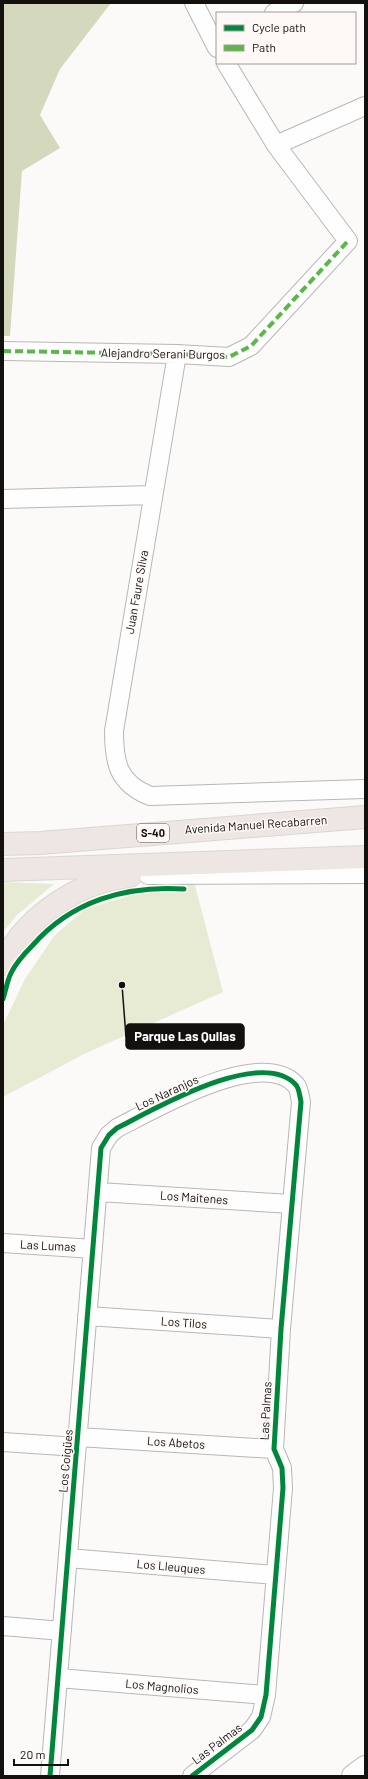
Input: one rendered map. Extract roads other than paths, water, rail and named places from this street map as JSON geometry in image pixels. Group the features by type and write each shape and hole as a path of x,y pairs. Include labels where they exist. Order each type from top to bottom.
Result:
{"main road":[{"path":"304,821 365,808"},
{"name":"Avenida Manuel Recabarren","path":"3,844 40,843 365,817"},
{"path":"327,820 365,824"},
{"path":"3,831 38,839 81,839"},
{"path":"3,870 365,857"},
{"path":"3,964 15,944 28,929 57,904 73,894 107,881 205,862"}],"street":[{"path":"194,3 216,44"},
{"path":"276,12 294,3"},
{"path":"227,64 276,145 365,106"},
{"name":"Alejandro Serani Burgos","path":"3,351 177,354 229,357 251,346 348,242 276,145"},
{"name":"Juan Faure Silva","path":"177,354 114,731 114,750 117,768 125,781 137,791 150,796 365,789"},
{"path":"3,499 153,495"},
{"path":"144,875 365,874"},
{"name":"Los Naranjos","path":"101,1148 109,1135 117,1128 192,1090 235,1076 253,1073 285,1076 297,1086"},
{"name":"Las Palmas","path":"192,1776 252,1730 261,1718 266,1695 283,1488 282,1468 274,1449 281,1329 301,1102 297,1086"},
{"name":"Los Coigües","path":"50,1776 101,1148"},
{"name":"Los Maitenes","path":"98,1192 291,1204"},
{"name":"Las Lumas","path":"3,1244 93,1249"},
{"name":"Los Tilos","path":"88,1316 281,1329"},
{"name":"Los Abetos","path":"3,1442 77,1442 274,1449"},
{"name":"Los Lleuques","path":"68,1558 275,1575"},
{"path":"3,1626 62,1631"},
{"name":"Los Magnolios","path":"58,1678 266,1695"},
{"path":"354,1776 365,1767"}],"place":[{"name":"Parque Las Quilas","path":"122,985"}]}
